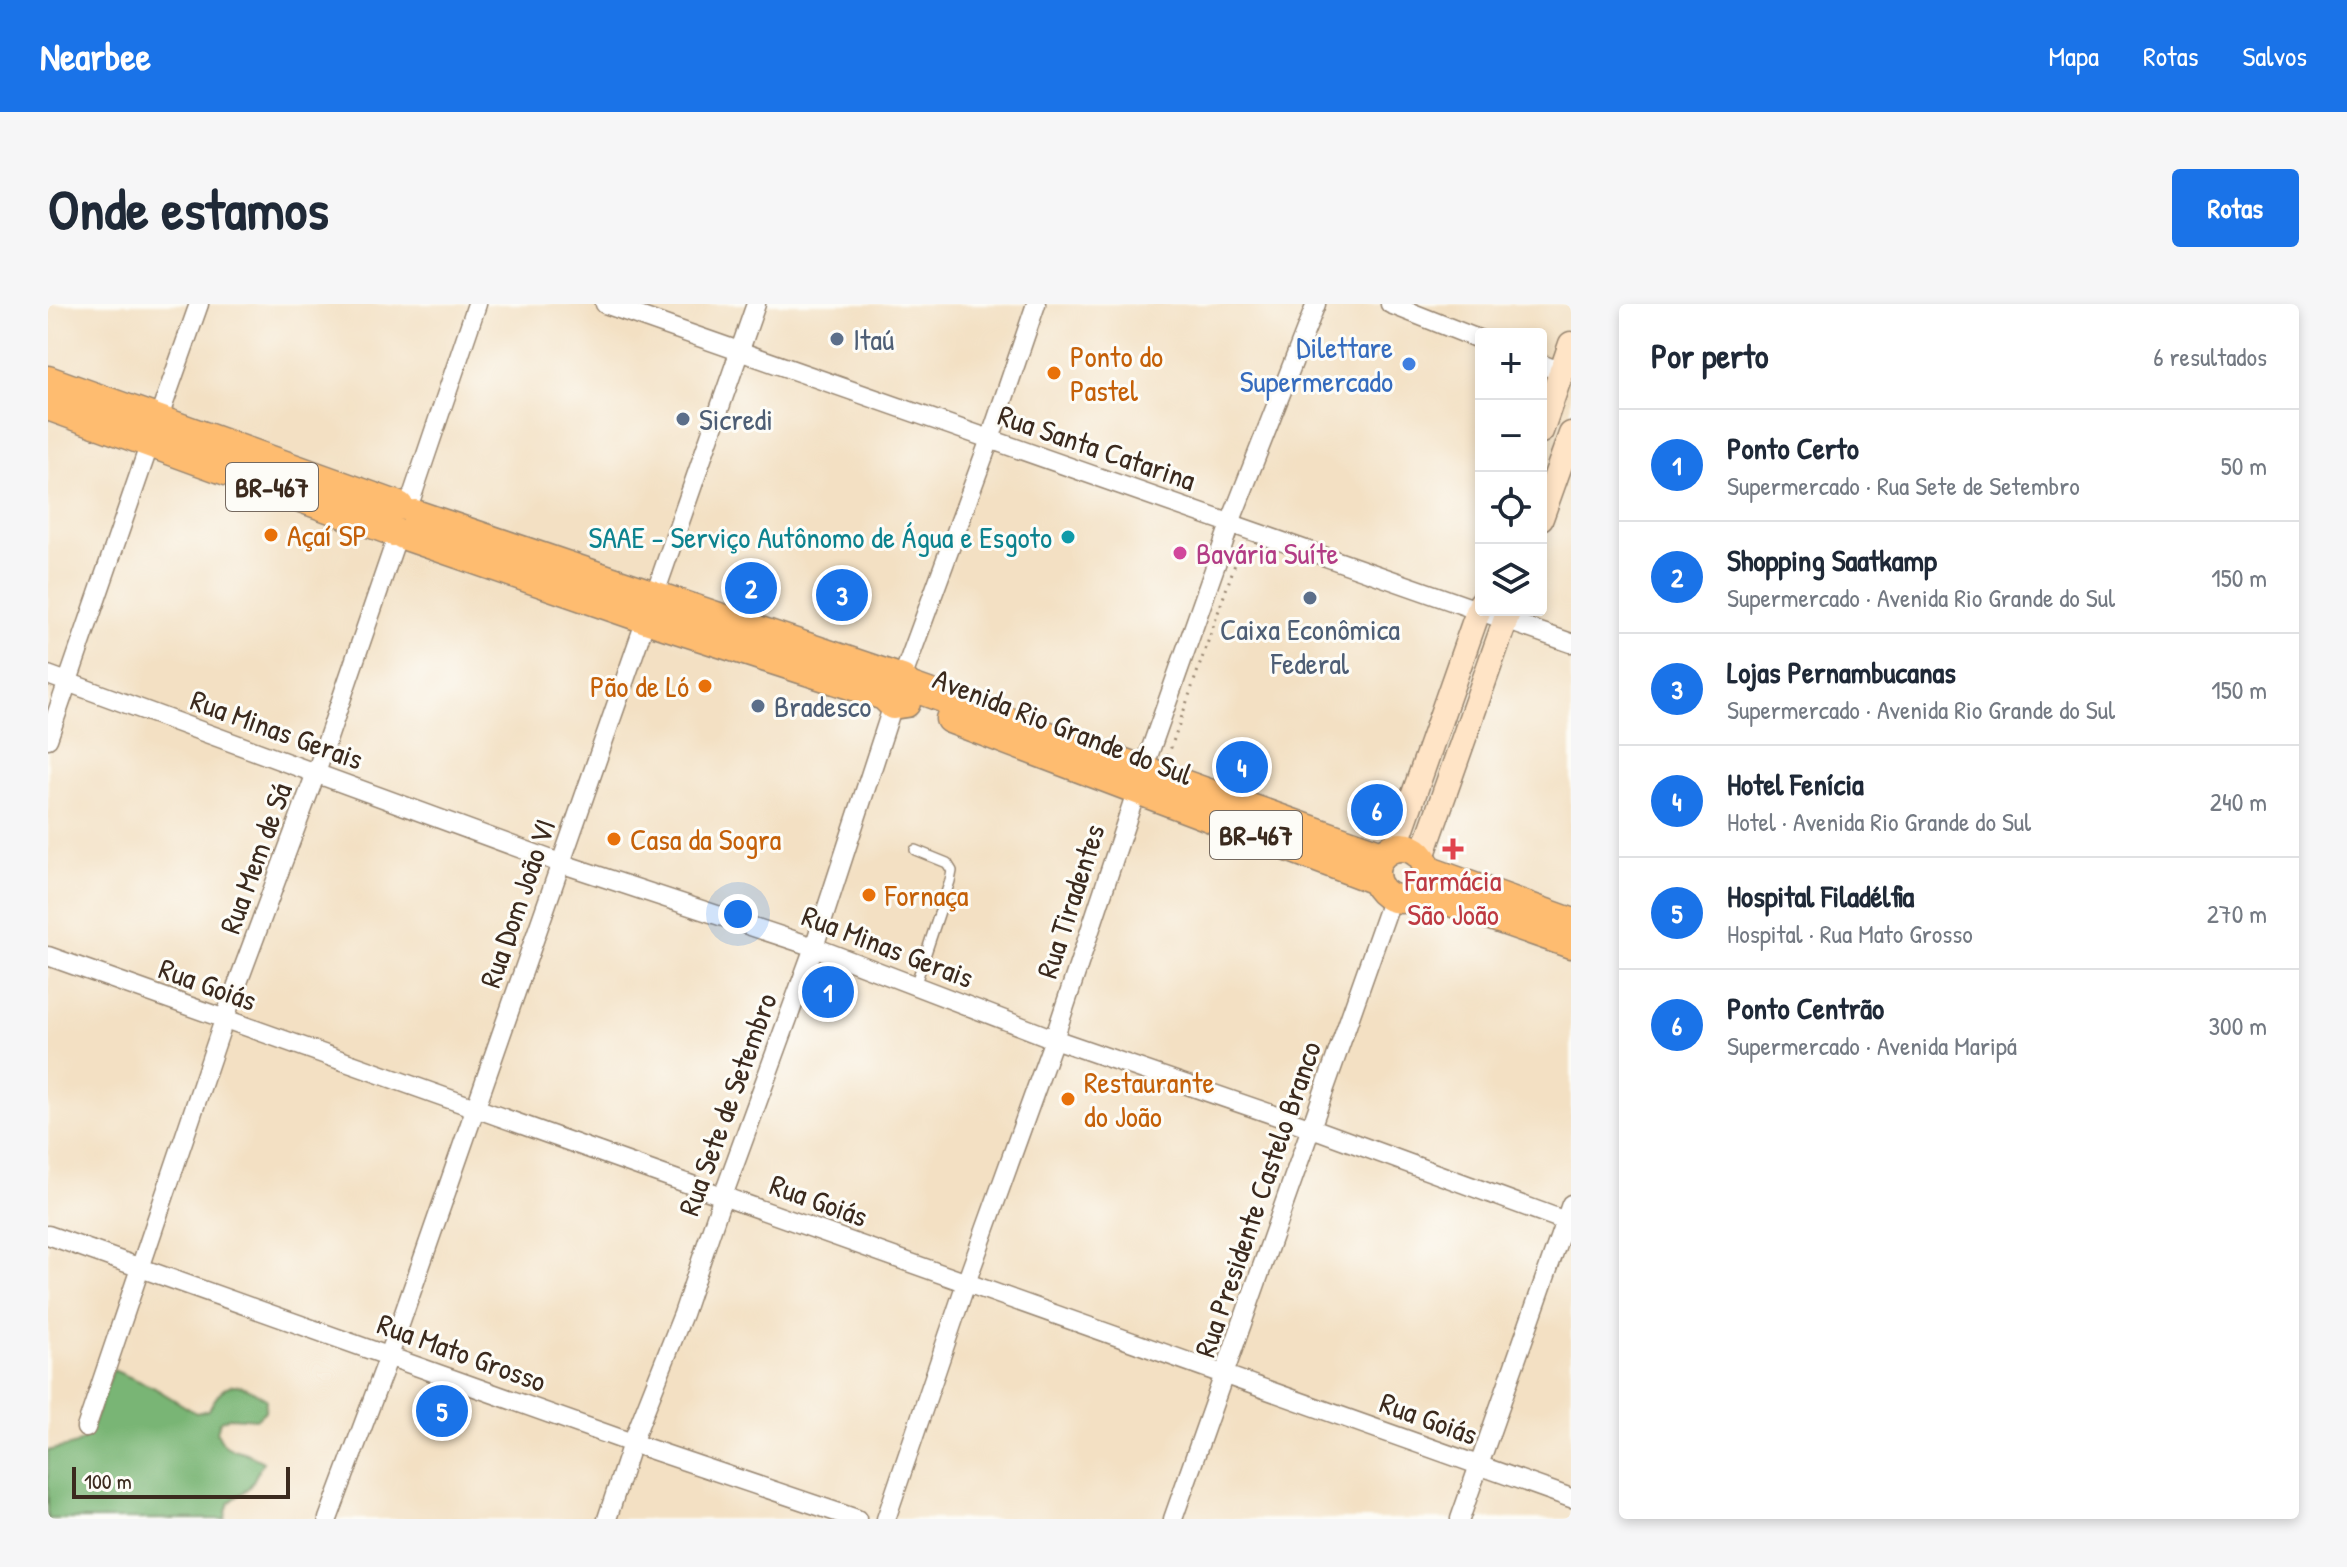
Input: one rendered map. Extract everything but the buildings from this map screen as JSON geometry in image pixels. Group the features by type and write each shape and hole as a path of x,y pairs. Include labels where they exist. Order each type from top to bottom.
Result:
{"main road":[{"path":"1546,400 1551,368 1571,344"},
{"name":"Avenida Rio Grande do Sul","path":"48,380 154,432"},
{"name":"Avenida Rio Grande do Sul","path":"48,406 154,432 650,608 898,691 1140,780 1402,871 1571,922"},
{"path":"1547,486 1571,434"},
{"path":"1402,871 1478,616"},
{"path":"1402,871 1507,616"},
{"name":"Avenida Rio Grande do Sul","path":"1402,871 1571,944"}],"street":[{"path":"48,739 199,304"},
{"name":"Rua Mem de Sá","path":"86,1428 224,1020 316,773 477,304"},
{"name":"Rua Santa Catarina","path":"605,304 1475,606"},
{"name":"Rua Dom João VI","path":"328,1519 476,1110 756,304"},
{"name":"Rua Sete de Setembro","path":"607,1519 814,947 898,691 1036,304"},
{"name":"Rua Tiradentes","path":"886,1519 966,1283 1054,1039 1140,780 1231,524 1316,304"},
{"path":"1390,304 1475,338"},
{"path":"1512,616 1571,643"},
{"name":"Rua Minas Gerais","path":"48,675 560,863 814,947 1054,1039 1569,1216"},
{"name":"Rua Presidente Castelo Branco","path":"1173,1519 1402,871"},
{"name":"Rua Goiás","path":"48,956 1571,1498"},
{"path":"1460,1519 1569,1216"},
{"name":"Rua Mato Grosso","path":"48,1235 632,1443 857,1519"}],"lane":[{"path":"915,850 947,863 952,871 915,986"}],"green space":[{"path":"113,1370 153,1387 196,1413 209,1410 221,1392 233,1385 247,1388 266,1399 265,1411 256,1419 231,1417 220,1421 217,1432 225,1444 263,1462 249,1487 230,1502 225,1519 48,1519 48,1451 85,1439"}],"place":[{"name":"Itaú","path":"837,339"},
{"name":"Dilettare Supermercado","path":"1409,364"},
{"name":"Ponto do Pastel","path":"1054,373"},
{"name":"Sicredi","path":"683,419"},
{"name":"Açaí SP","path":"271,535"},
{"name":"SAAE - Serviço Autônomo de Água e Esgoto","path":"1068,537"},
{"name":"Bavária Suíte","path":"1180,553"},
{"name":"Shopping Saatkamp","path":"751,588"},
{"name":"Lojas Pernambucanas","path":"842,595"},
{"name":"Caixa Econômica Federal","path":"1310,598"},
{"name":"Pão de Ló","path":"705,686"},
{"name":"Bradesco","path":"758,706"},
{"name":"Hotel Fenícia","path":"1242,767"},
{"name":"Ponto Centrão","path":"1377,810"},
{"name":"Casa da Sogra","path":"614,839"},
{"name":"Farmácia São João","path":"1453,849"},
{"name":"Fornaça","path":"869,895"},
{"name":"Ponto Certo","path":"828,992"},
{"name":"Restaurante do João","path":"1068,1099"},
{"name":"Hospital Filadélfia","path":"442,1411"}]}
